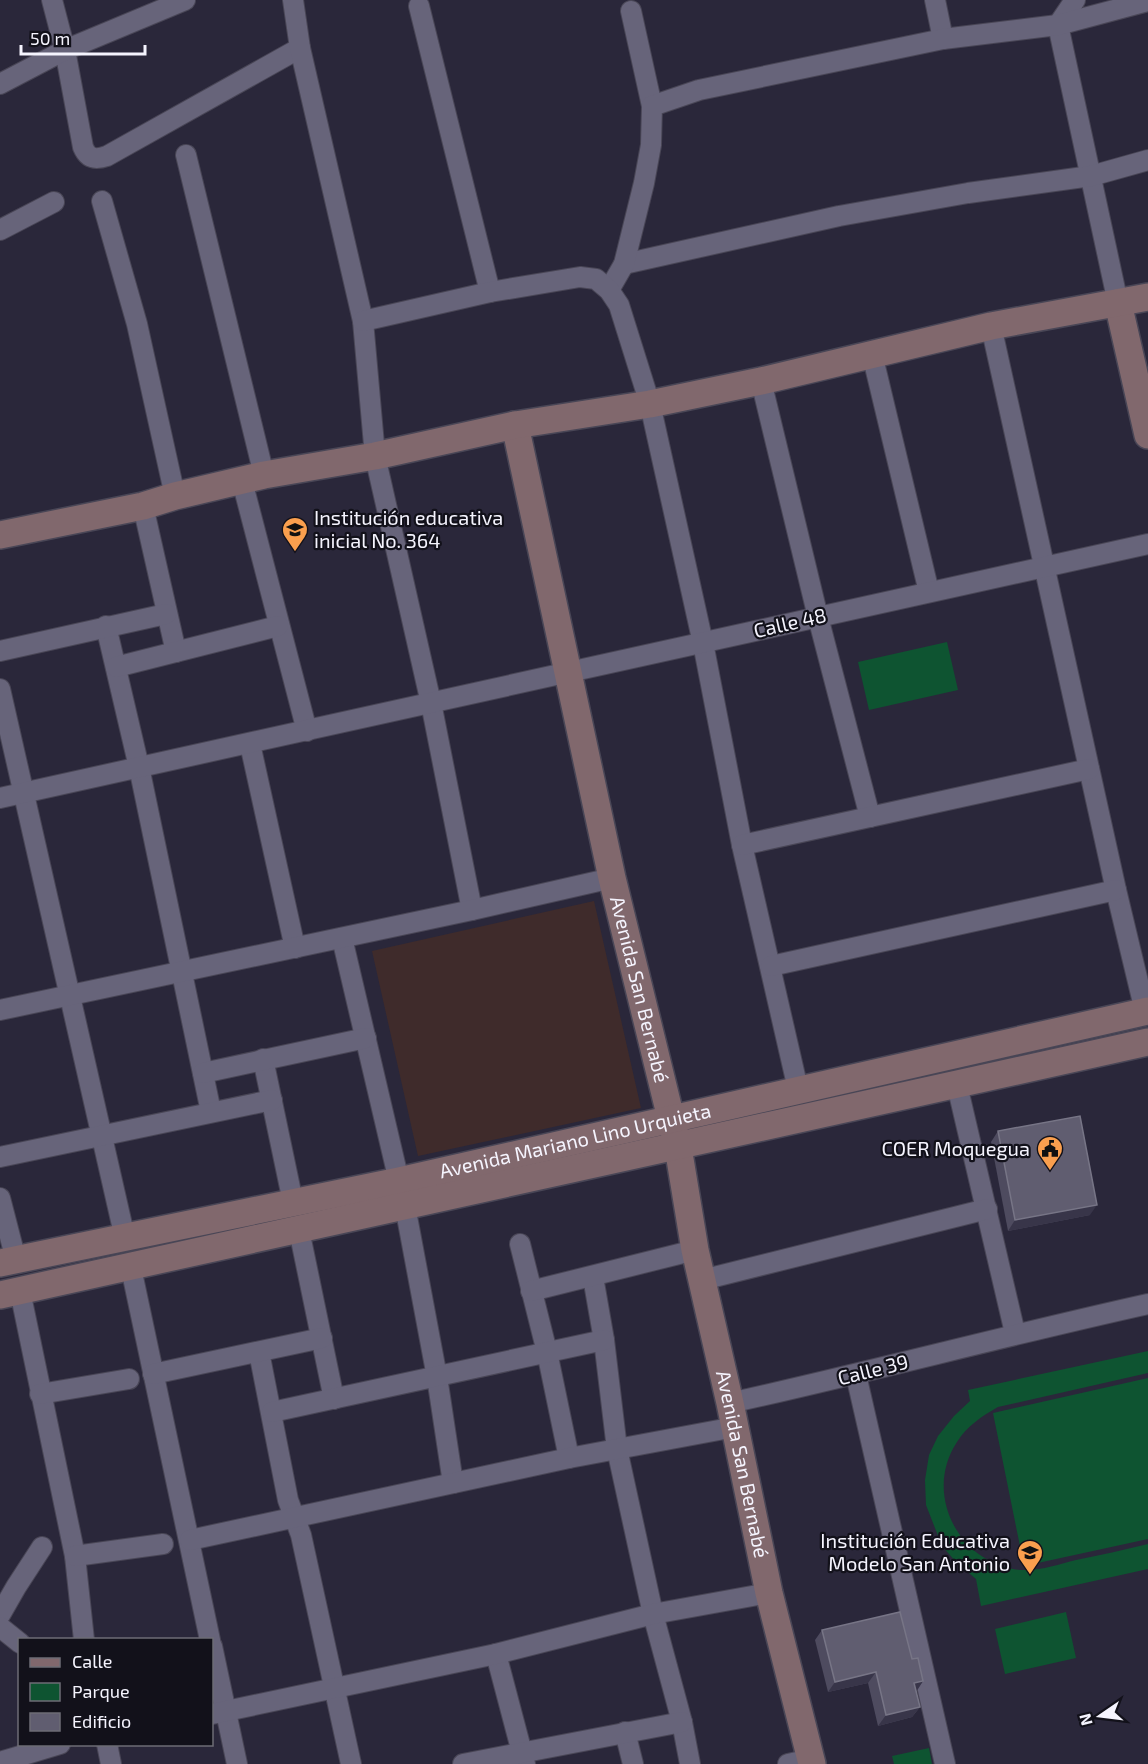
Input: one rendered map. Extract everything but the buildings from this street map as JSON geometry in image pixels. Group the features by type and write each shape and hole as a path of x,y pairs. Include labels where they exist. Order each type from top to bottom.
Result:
{"street":[{"path":"52,0 83,147 92,159 107,156 300,48"},
{"path":"0,84 64,50 164,4 185,0"},
{"path":"293,0 300,48 363,321 375,456 431,703 472,910"},
{"path":"935,0 943,39"},
{"path":"1075,0 1058,25 1148,435"},
{"path":"652,106 699,90 943,39 1058,25 1148,1"},
{"path":"419,6 490,292"},
{"path":"609,290 624,264 649,154 652,106 631,11"},
{"path":"186,155 253,478 278,626 307,731"},
{"path":"624,264 838,216 968,193 1091,176 1148,160"},
{"path":"102,201 137,324 175,496"},
{"path":"0,230 54,202"},
{"path":"363,321 490,292 580,277 596,279 609,290 619,304 650,404 703,643 742,845 798,1089"},
{"path":"0,535 143,506 253,478 375,456 514,425 650,404 761,381 991,326 1148,297"},
{"path":"991,326 1116,890 1146,1011"},
{"path":"872,354 929,592"},
{"path":"761,381 818,617 870,817"},
{"name":"Avenida San Bernabé","path":"514,425 612,878 678,1147 695,1250 733,1415 803,1762"},
{"path":"143,506 176,652"},
{"name":"Calle 48","path":"0,798 1148,544"},
{"path":"0,651 166,614"},
{"path":"106,626 211,1112"},
{"path":"116,667 278,626"},
{"path":"0,689 125,1238"},
{"path":"250,744 295,948"},
{"path":"742,845 1089,769"},
{"path":"0,1010 612,878"},
{"path":"771,966 1116,890"},
{"path":"342,938 402,1194 437,1377 453,1483"},
{"name":"Avenida Mariano Lino Urquieta","path":"10,1293 299,1230 402,1194 670,1121 798,1089 1146,1011"},
{"path":"203,1073 366,1038"},
{"name":"Avenida Mariano Lino Urquieta","path":"8,1262 293,1202 402,1194 678,1147 1148,1042"},
{"path":"263,1059 293,1202"},
{"path":"957,1085 1015,1334"},
{"path":"0,1157 272,1100"},
{"path":"0,1198 8,1262"},
{"path":"702,1280 987,1209"},
{"path":"299,1230 334,1399"},
{"path":"520,1244 547,1352 569,1458"},
{"path":"531,1291 695,1250"},
{"path":"131,1268 210,1638"},
{"path":"592,1277 604,1340 617,1449 653,1614 682,1722 690,1764"},
{"path":"10,1293 40,1394 75,1556 84,1638"},
{"name":"Calle 39","path":"190,1540 617,1449 733,1415 856,1375 1015,1334 1148,1304"},
{"path":"153,1374 322,1338"},
{"path":"272,1412 604,1340"},
{"path":"259,1352 288,1500 301,1535 351,1764"},
{"path":"856,1375 945,1764"},
{"path":"40,1394 129,1379"},
{"path":"75,1556 163,1544"},
{"path":"0,1615 42,1547"},
{"path":"218,1713 496,1654 653,1614 769,1593"},
{"path":"0,1627 18,1641"},
{"path":"496,1654 524,1758"},
{"path":"213,1657 218,1713 237,1764"},
{"path":"463,1764 524,1758 625,1732 682,1722"},
{"path":"625,1732 633,1764"},
{"path":"0,1762 53,1746"},
{"path":"107,1746 111,1764"}],"shaded area":[{"path":"594,901 641,1108 418,1156 372,951"}],"green space":[{"path":"947,642 958,690 869,710 858,662"},
{"path":"1148,1351 1148,1373 998,1407 986,1414 970,1426 957,1442 948,1461 944,1481 945,1501 951,1520 976,1552 993,1562 1013,1569 1037,1569 1148,1544 1148,1569 981,1606 976,1579 942,1546 926,1505 925,1480 929,1455 938,1436 970,1401 968,1390"},
{"path":"1148,1378 1148,1539 1024,1566 993,1413"},
{"path":"1066,1612 1076,1658 1005,1674 995,1629"},
{"path":"929,1748 932,1764 894,1764 892,1756"}],"place":[{"name":"Institución educativa inicial No. 364","path":"295,553"},
{"name":"COER Moquegua","path":"1050,1172"},
{"name":"Institución Educativa Modelo San Antonio","path":"1030,1576"}]}
